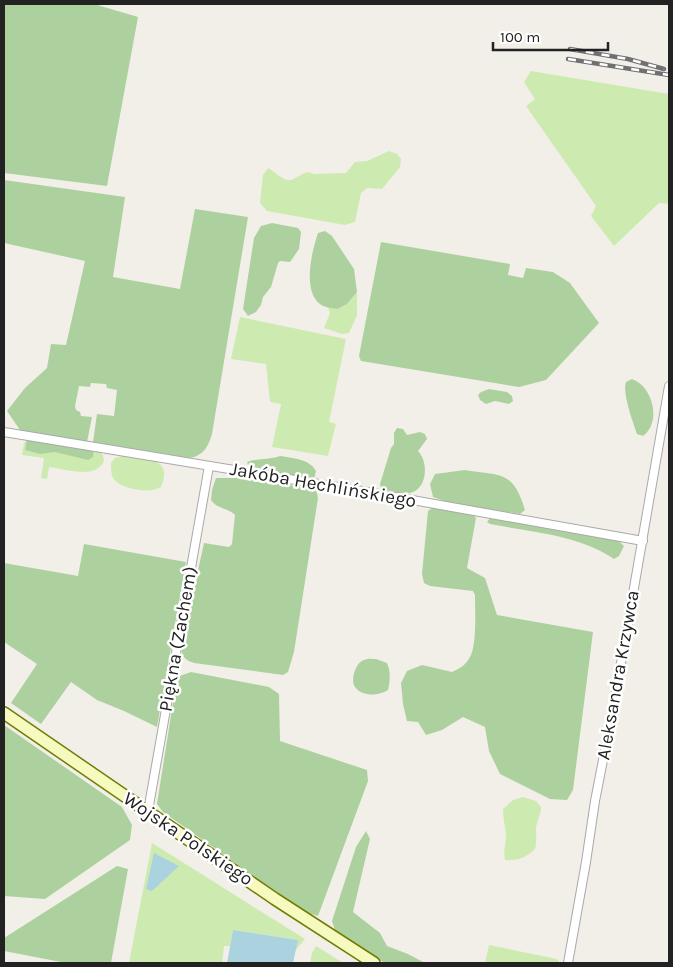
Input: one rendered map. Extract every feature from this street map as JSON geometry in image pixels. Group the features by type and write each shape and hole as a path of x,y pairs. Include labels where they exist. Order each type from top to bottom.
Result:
{"street":[{"name":"Aleksandra Krzywca","path":"568,963 669,386"},
{"name":"Jakóba Hechlińskiego","path":"4,432 356,490 643,541"},
{"name":"Piękna (Zachem)","path":"148,811 209,466"},
{"name":"Wojska Polskiego","path":"4,714 328,934 374,963"}],"green space":[{"path":"4,4 94,4 138,17 107,186 4,173"},
{"path":"531,71 669,94 669,204 659,203 614,246 591,216 596,206 526,106 535,99 524,82"},
{"path":"389,151 397,154 401,159 400,167 382,189 367,188 361,193 355,222 345,225 267,211 260,203 263,175 268,168 288,180 307,172 315,174 346,173 355,162 367,161"},
{"path":"4,180 125,197 113,277 180,289 195,209 248,217 212,434 207,447 202,453 190,458 93,442 97,414 114,416 117,390 107,388 106,384 91,383 90,387 79,386 76,410 80,412 81,416 92,417 87,442 20,430 7,411 25,388 47,368 51,344 66,345 85,261 4,243"},
{"path":"272,223 298,228 301,232 299,249 290,262 280,261 278,263 271,287 263,297 261,305 256,312 248,316 243,309 254,238 261,226"},
{"path":"325,231 332,236 354,269 357,292 347,304 338,309 322,305 314,298 311,290 310,270 313,250 318,233"},
{"path":"381,242 510,264 508,275 523,278 526,268 553,272 570,283 599,323 546,380 519,387 361,361 359,356"},
{"path":"357,292 357,315 349,333 342,334 324,328 330,313 328,307 339,309 347,304"},
{"path":"240,317 346,339 329,422 336,424 328,456 272,447 281,404 270,402 266,364 231,359"},
{"path":"632,379 645,389 652,405 652,423 649,430 643,436 637,434 625,393 626,382"},
{"path":"489,389 507,392 512,396 513,401 509,404 495,401 486,404 480,400 478,395"},
{"path":"397,428 403,429 407,435 420,432 425,434 427,439 418,451 424,461 424,479 418,489 409,493 381,488 380,484 391,448 394,444 394,433"},
{"path":"27,439 94,449 93,457 88,460 55,452 40,454 25,450"},
{"path":"28,440 98,451 103,455 104,461 100,467 87,472 49,467 47,479 41,478 44,458 22,455 24,443"},
{"path":"126,455 149,459 161,465 164,470 164,477 161,487 150,490 136,490 117,482 112,476 111,463 115,458"},
{"path":"280,456 310,464 316,471 314,479 259,469 248,465 247,462"},
{"path":"465,470 497,475 510,481 516,488 525,510 520,514 450,503 433,497 430,484 435,474"},
{"path":"216,478 243,478 316,489 318,498 294,652 288,672 283,675 194,663 186,659 182,654 181,648 204,543 229,547 232,544 235,515 216,505 211,500"},
{"path":"433,507 472,513 476,518 467,568 485,578 497,615 593,632 573,790 567,800 550,799 500,774 489,751 485,727 463,717 442,730 426,735 418,722 407,721 401,683 407,671 422,665 452,672 460,668 470,657 474,644 475,595 473,591 430,586 424,583 422,574 428,511"},
{"path":"490,518 618,540 624,546 619,556 614,559 570,539 490,524 487,522"},
{"path":"84,544 186,562 157,727 97,700 71,682 41,724 11,703 37,664 4,642 4,563 78,576"},
{"path":"376,659 387,663 390,676 388,690 375,694 362,693 355,687 353,680 356,668 361,661"},
{"path":"191,672 269,687 279,694 280,741 367,770 368,781 318,916 305,912 163,812 157,804 177,677"},
{"path":"4,725 122,807 132,825 130,840 45,899 4,896"},
{"path":"523,797 536,801 541,807 536,828 535,849 521,858 505,860 506,835 503,809 513,800"},
{"path":"366,831 370,839 353,912 380,933 387,946 425,963 385,963 354,946 335,930 332,921 356,847"},
{"path":"152,843 305,939 295,951 297,940 233,930 230,946 224,946 222,963 129,963"},
{"path":"117,866 128,869 111,963 66,963 4,951 4,938"},
{"path":"489,945 557,959 560,963 485,963"},
{"path":"316,946 343,963 310,963"}],"water":[{"path":"154,853 179,866 152,891 146,889"},
{"path":"233,930 298,940 293,963 227,963"}],"railway":[{"path":"570,49 628,59 664,69"},
{"path":"568,59 669,75"}]}
